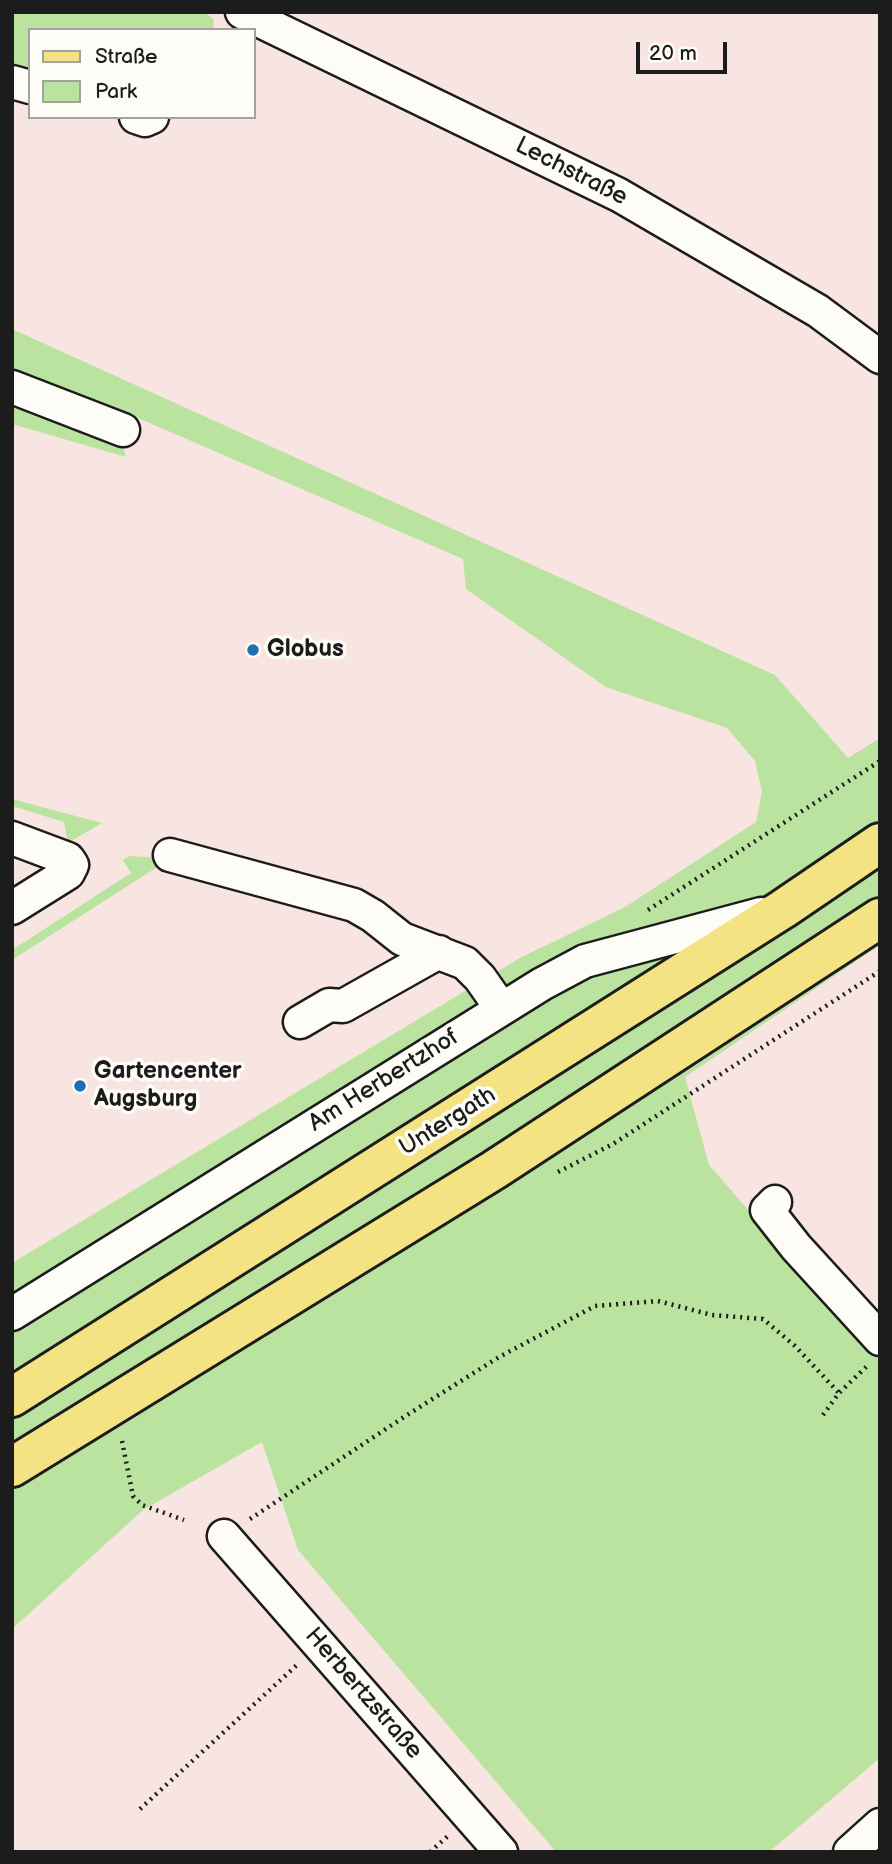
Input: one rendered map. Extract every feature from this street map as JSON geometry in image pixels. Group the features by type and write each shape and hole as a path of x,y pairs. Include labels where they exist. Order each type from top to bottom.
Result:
{"main road":[{"name":"Untergath","path":"12,1397 783,909 880,843"},
{"path":"12,1467 494,1170 880,918"}],"street":[{"name":"Lechstraße","path":"241,19 619,195 818,311 880,357"},
{"path":"12,387 123,430"},
{"path":"12,838 68,859 72,865 68,873 12,908"},
{"path":"170,855 354,905 402,939"},
{"name":"Am Herbertzhof","path":"12,1314 501,1008 585,961 783,909"},
{"path":"332,921 402,939 465,963 480,978 501,1008"},
{"path":"300,1022 329,1005 343,1006 439,952"},
{"path":"775,1202 767,1210 876,1350"},
{"name":"Herbertzstraße","path":"224,1536 501,1852"},
{"path":"850,1852 878,1830"}],"path":[{"path":"638,917 880,761"},
{"path":"224,1536 404,1416 499,1357 595,1306 658,1301 712,1315 763,1319 795,1346 839,1393"},
{"path":"823,1415 876,1350"},
{"path":"140,1808 319,1644"}],"green space":[{"path":"12,12 205,12 214,20 213,28 28,28 28,75 12,71"},
{"path":"12,329 775,675 848,758 880,738 880,945 685,1077 709,1165 880,1361 880,1758 769,1852 556,1852 298,1550 262,1442 143,1510 12,1629 12,1263 520,958 625,907 756,822 762,791 755,761 727,728 606,687 466,589 463,559 122,411 120,418 12,371"},
{"path":"12,396 123,445 126,457 12,424"},
{"path":"12,799 102,823 68,843 64,822 12,806"},
{"path":"129,856 161,858 162,864 12,960 12,950 131,873 123,860"}],"place":[{"name":"Globus","path":"253,650"},
{"name":"Gartencenter Augsburg","path":"80,1086"}]}
